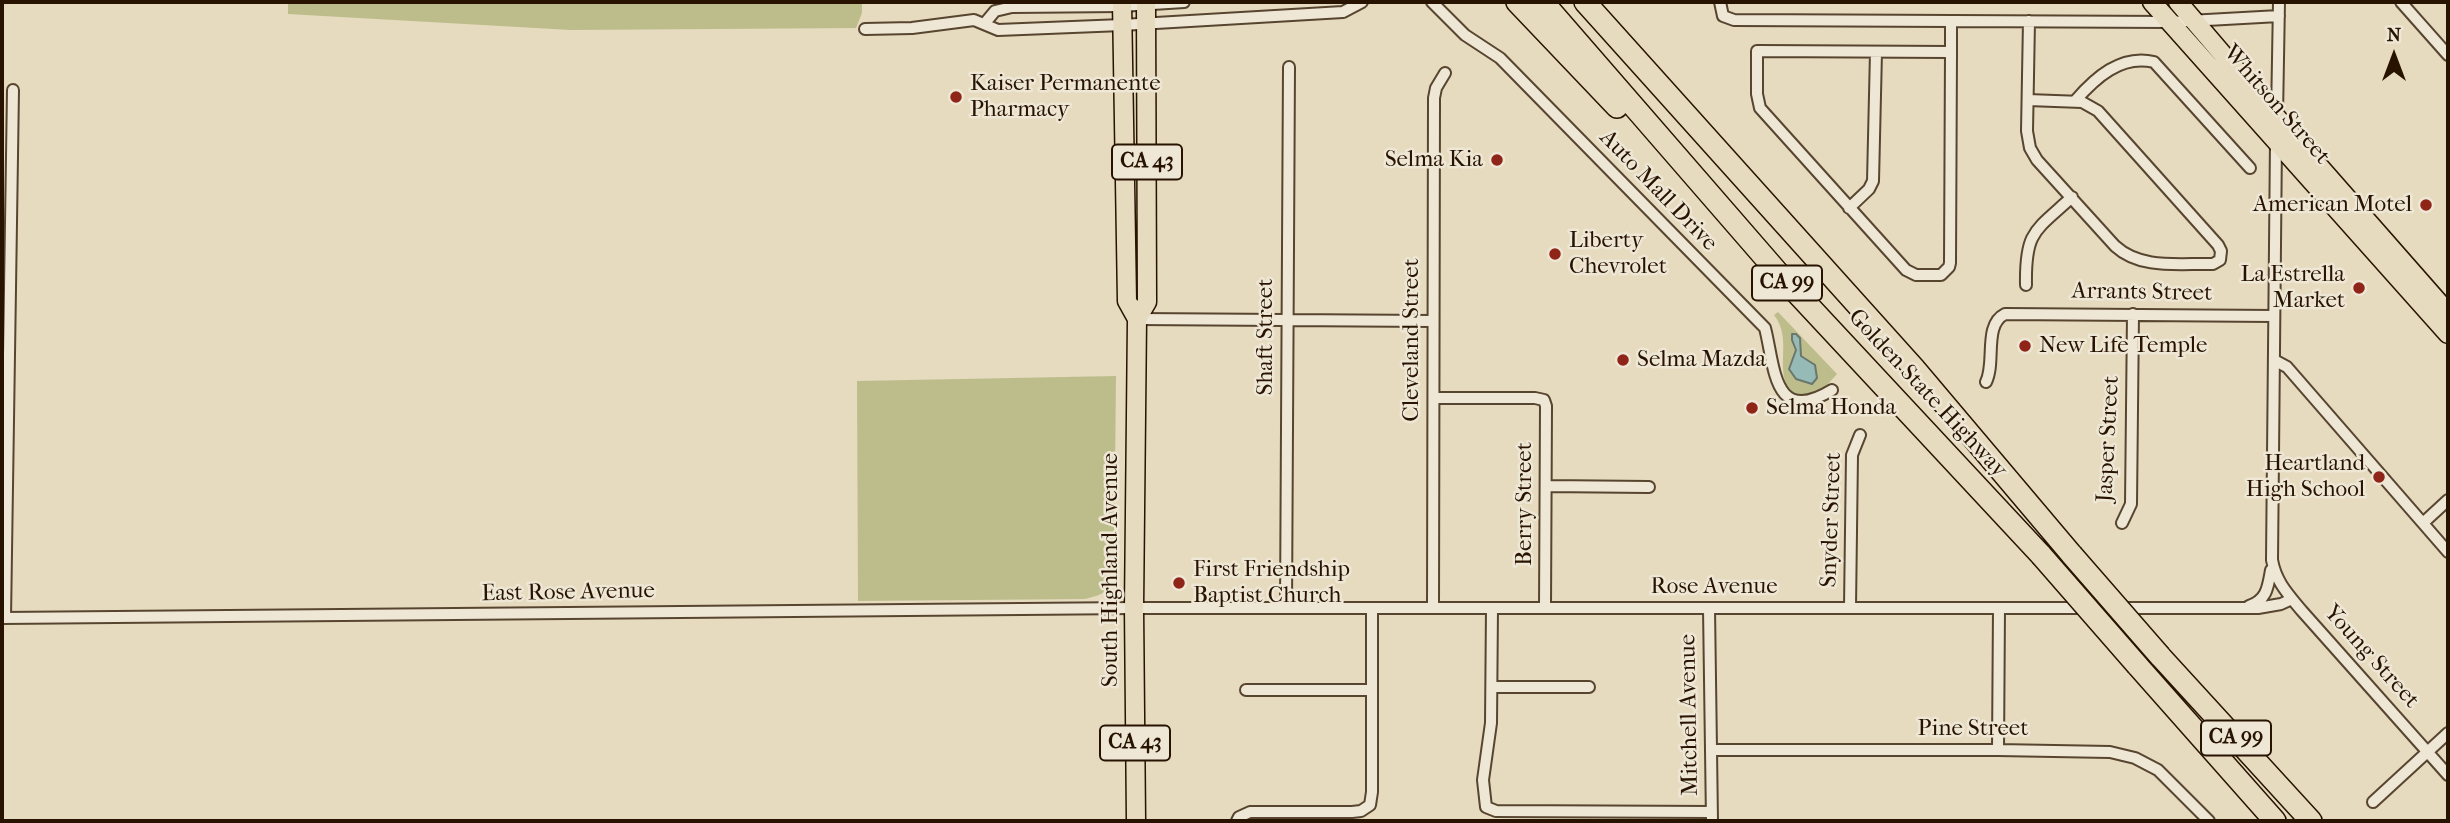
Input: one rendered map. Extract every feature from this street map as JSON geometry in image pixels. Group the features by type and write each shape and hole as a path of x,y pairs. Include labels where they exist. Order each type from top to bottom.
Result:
{"highway":[{"path":"1517,2 1780,275"},
{"name":"Golden State Highway","path":"1543,2 1780,275 2041,555 2275,821"},
{"name":"Golden State Highway","path":"1589,5 1914,368 2160,656 2311,821"}],"main road":[{"name":"Whitson Street","path":"2152,2 2448,334"},
{"name":"Whitson Street","path":"2178,2 2448,313"},
{"name":"South Highland Avenue","path":"1136,821 1134,608 1137,319 1147,302 1146,3"},
{"name":"South Highland Avenue","path":"1121,4 1126,301 1137,319"}],"street":[{"path":"985,23 995,11 1012,7 1184,2"},
{"path":"865,29 912,28 974,20 998,30 1122,25 1343,12 1362,2"},
{"name":"Auto Mall Drive","path":"1432,2 1465,35 1500,58 1765,328 1776,379 1782,392 1789,398 1801,400 1817,399 1832,390"},
{"path":"1720,2 1723,16 1734,20 2171,22 2279,16"},
{"path":"2239,608 2264,598 2272,560 2279,2"},
{"path":"2401,2 2448,55"},
{"path":"1951,21 1951,52 1950,263 1947,271 1936,276 1912,274 1849,208 1758,104 1757,51 1951,52"},
{"path":"2028,100 2075,101 2087,104 2104,117 2218,245 2221,251 2220,260 2213,264 2155,263 2130,258 2115,246 2037,160 2030,148 2027,131 2029,21"},
{"path":"1849,208 1874,181 1876,52"},
{"path":"2075,101 2108,69 2140,61 2154,62 2250,168"},
{"name":"Shaft Street","path":"1286,608 1289,67"},
{"name":"Cleveland Street","path":"1433,608 1432,321 1435,93 1445,73"},
{"path":"4,618 13,90"},
{"path":"2026,285 2026,260 2032,233 2072,197"},
{"name":"Arrants Street","path":"1986,382 1992,365 1993,327 1998,318 2010,313 2274,316"},
{"name":"Jasper Street","path":"2122,523 2131,504 2133,314"},
{"path":"1137,319 1432,321"},
{"path":"2274,360 2287,368 2448,552"},
{"name":"Berry Street","path":"1434,398 1544,400 1545,608"},
{"name":"Snyder Street","path":"1850,607 1852,455 1860,435"},
{"path":"1546,486 1649,487"},
{"path":"2423,523 2448,500"},
{"name":"Young Street","path":"2272,560 2276,580 2291,599 2448,775"},
{"name":"Rose Avenue","path":"1134,608 2239,608 2273,606 2291,599"},
{"name":"East Rose Avenue","path":"4,618 1134,608"},
{"path":"1237,821 1250,812 1352,812 1361,811 1370,805 1373,608"},
{"path":"1492,608 1491,723 1483,780 1486,807 1496,811 1594,816 1712,816"},
{"name":"Mitchell Avenue","path":"1709,608 1712,816"},
{"path":"1998,750 1999,608"},
{"path":"1492,687 1589,687"},
{"path":"1246,690 1372,690"},
{"path":"2373,802 2448,733"},
{"name":"Pine Street","path":"1712,751 2098,751 2135,758 2167,778 2209,821"}],"green space":[{"path":"288,2 862,2 862,13 856,28 571,30 288,14"},
{"path":"1778,312 1837,374 1816,397 1793,396 1787,387 1782,335 1774,315"},
{"path":"1116,376 1114,574 1104,592 1084,599 858,601 857,381"}],"water":[{"path":"1792,334 1800,338 1801,356 1815,365 1817,378 1812,384 1796,379 1789,369 1796,350"}],"place":[{"name":"Kaiser Permanente Pharmacy","path":"956,97"},
{"name":"Selma Kia","path":"1497,160"},
{"name":"American Motel","path":"2426,205"},
{"name":"Liberty Chevrolet","path":"1555,254"},
{"name":"La Estrella Market","path":"2359,288"},
{"name":"New Life Temple","path":"2025,346"},
{"name":"Selma Mazda","path":"1623,360"},
{"name":"Selma Honda","path":"1752,408"},
{"name":"Heartland High School","path":"2379,477"},
{"name":"First Friendship Baptist Church","path":"1179,583"}]}
